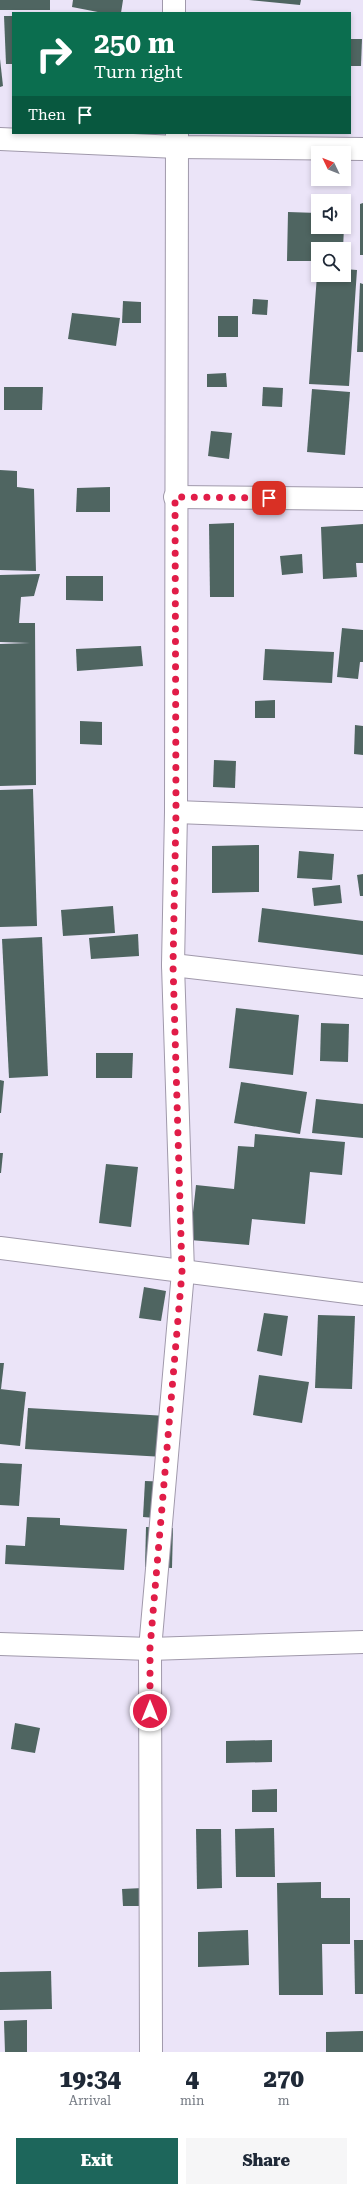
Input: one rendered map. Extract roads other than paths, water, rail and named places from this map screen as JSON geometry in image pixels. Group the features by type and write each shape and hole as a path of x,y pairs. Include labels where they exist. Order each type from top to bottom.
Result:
{"street":[{"path":"174,0 174,12"},
{"path":"0,139 177,140 363,149"},
{"path":"151,2052 150,1648 182,1272 173,965 176,812 175,497 177,140"},
{"path":"175,497 363,499"},
{"path":"176,812 363,819"},
{"path":"173,965 363,987"},
{"path":"0,1248 363,1294"},
{"path":"0,1644 150,1648 363,1642"}]}
